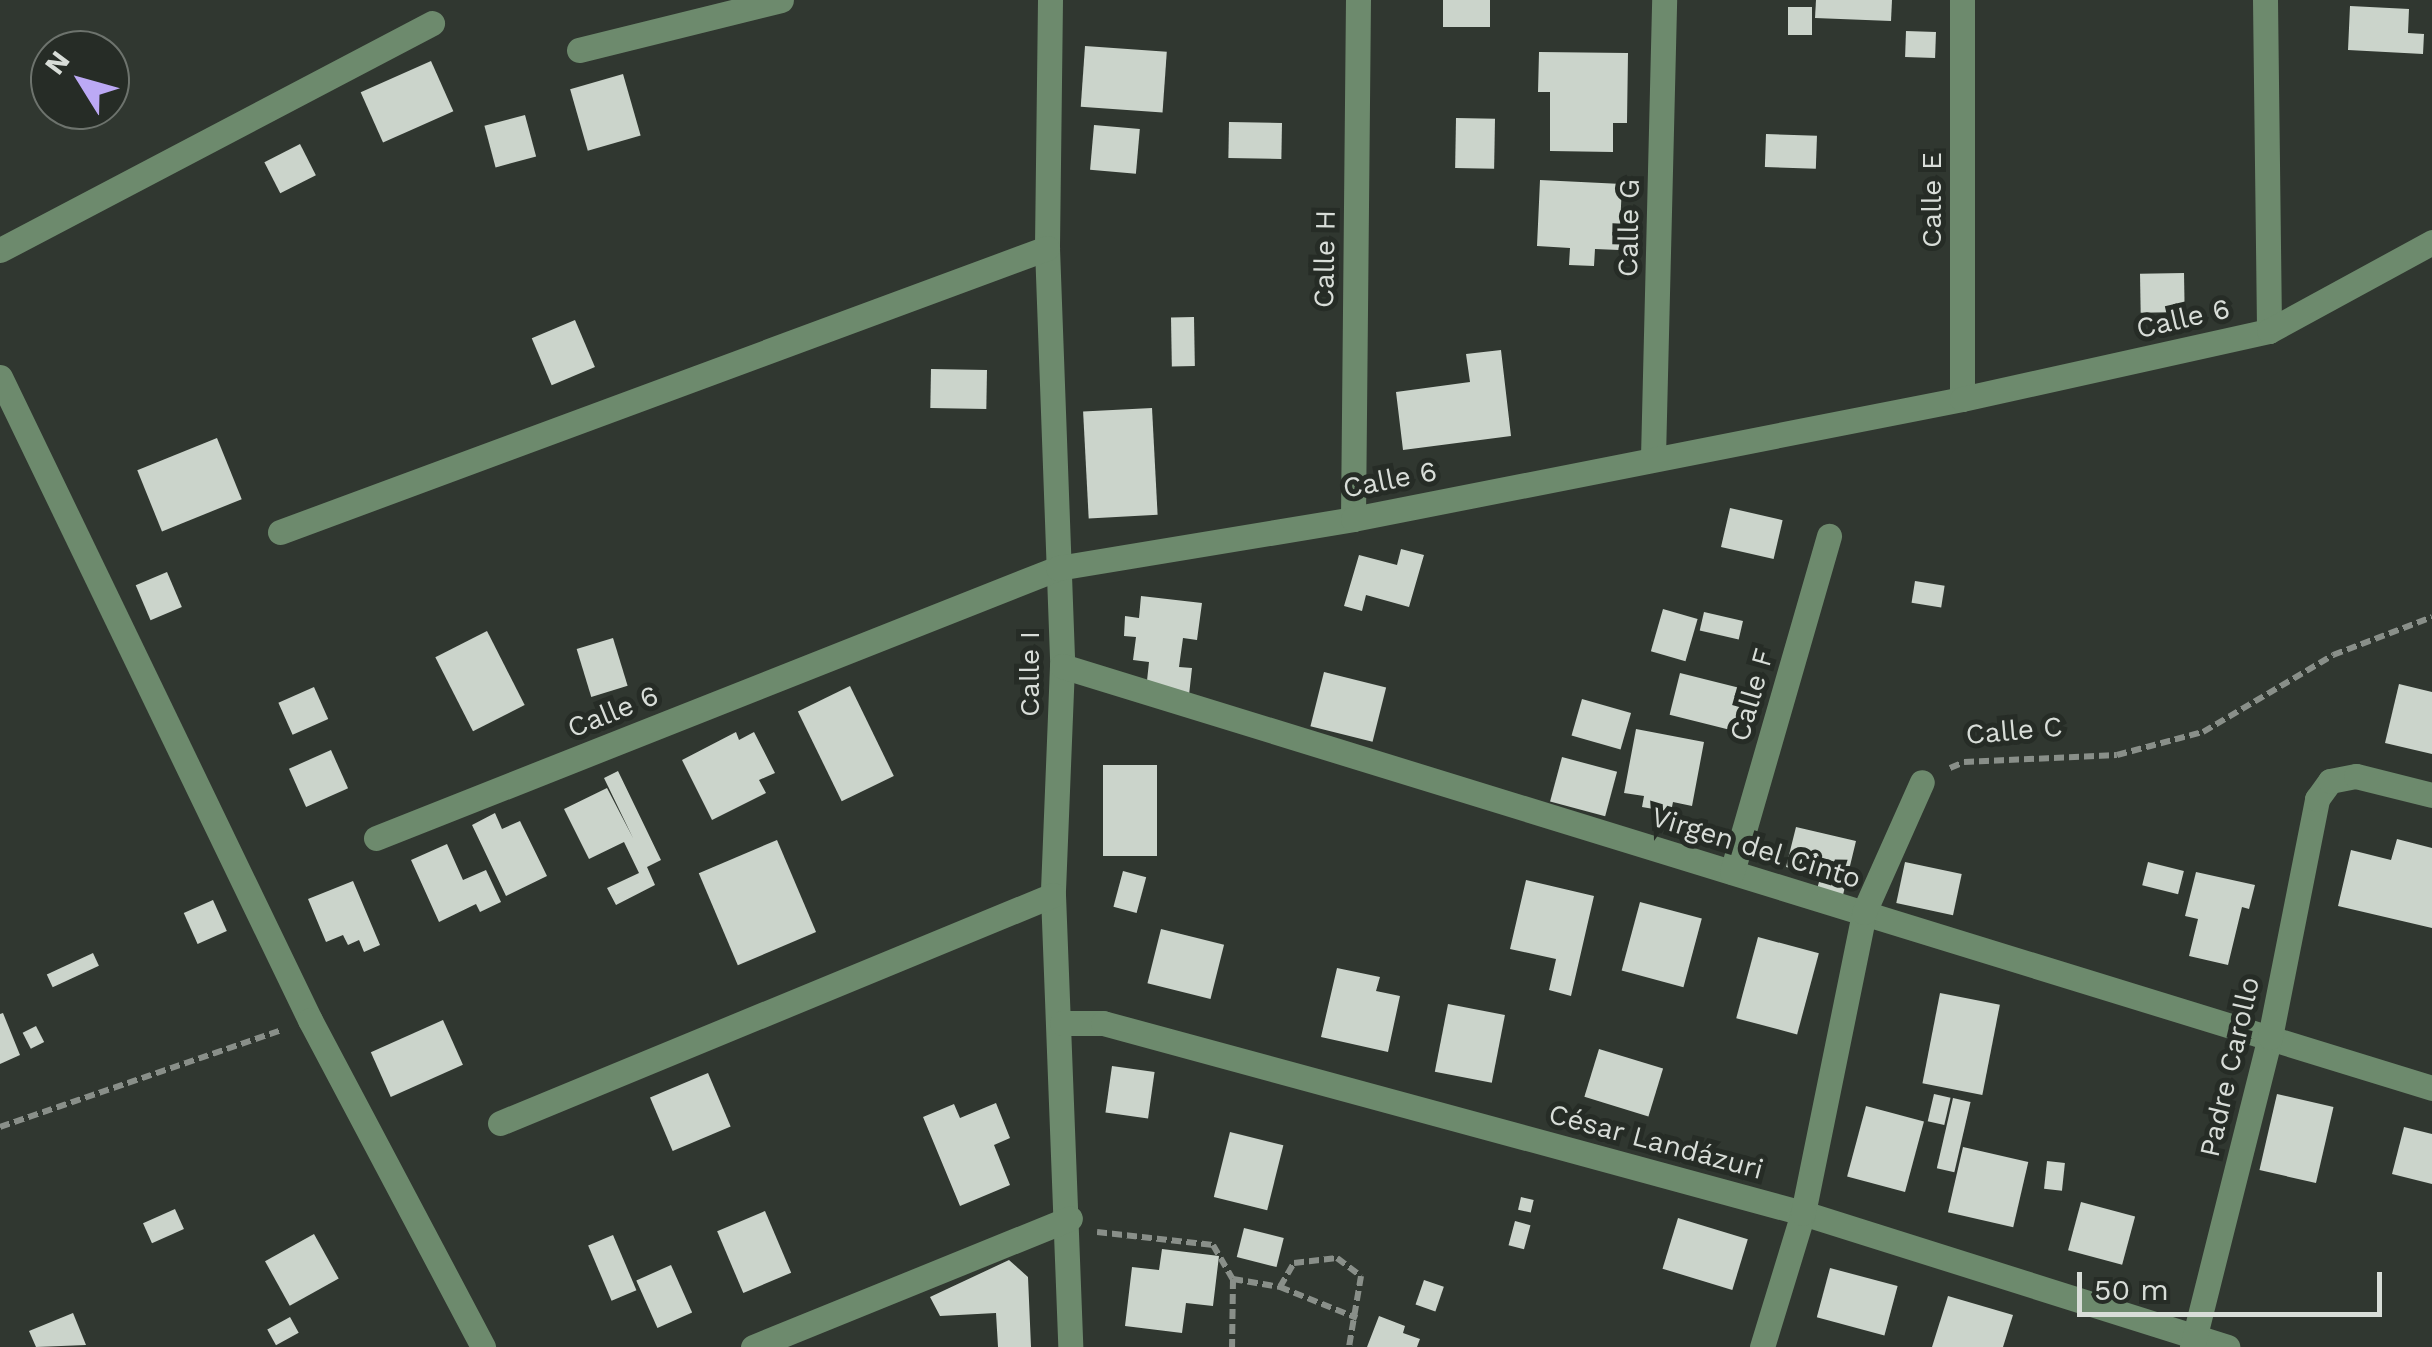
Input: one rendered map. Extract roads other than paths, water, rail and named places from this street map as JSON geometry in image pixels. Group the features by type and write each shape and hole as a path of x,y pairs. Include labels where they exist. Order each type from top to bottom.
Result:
{"street":[{"path":"579,50 748,4 781,0"},
{"name":"Calle I","path":"1050,0 1047,248 1062,666 1053,894 1070,1224 1070,1347"},
{"name":"Calle H","path":"1353,519 1358,0"},
{"name":"Calle G","path":"1653,457 1664,0"},
{"name":"Calle E","path":"1962,0 1962,400"},
{"path":"2265,0 2269,331"},
{"path":"0,250 432,23"},
{"name":"Calle 6","path":"376,838 1058,568 1353,519 1653,457 1962,400 2269,331 2432,242"},
{"path":"280,532 1047,248"},
{"path":"0,376 310,1020 484,1347"},
{"name":"Calle F","path":"1732,872 1829,536"},
{"name":"Virgen del Cinto","path":"1062,666 2432,1088"},
{"name":"Padre Carollo","path":"2194,1342 2270,1036 2317,800 2330,780 2356,776 2432,795"},
{"path":"1762,1347 1803,1214 1864,912 1922,782"},
{"path":"500,1123 1053,894"},
{"name":"César Landázuri","path":"1062,1023 1102,1023 1803,1214 2194,1342 2227,1347"},
{"path":"753,1347 1070,1224"}]}
